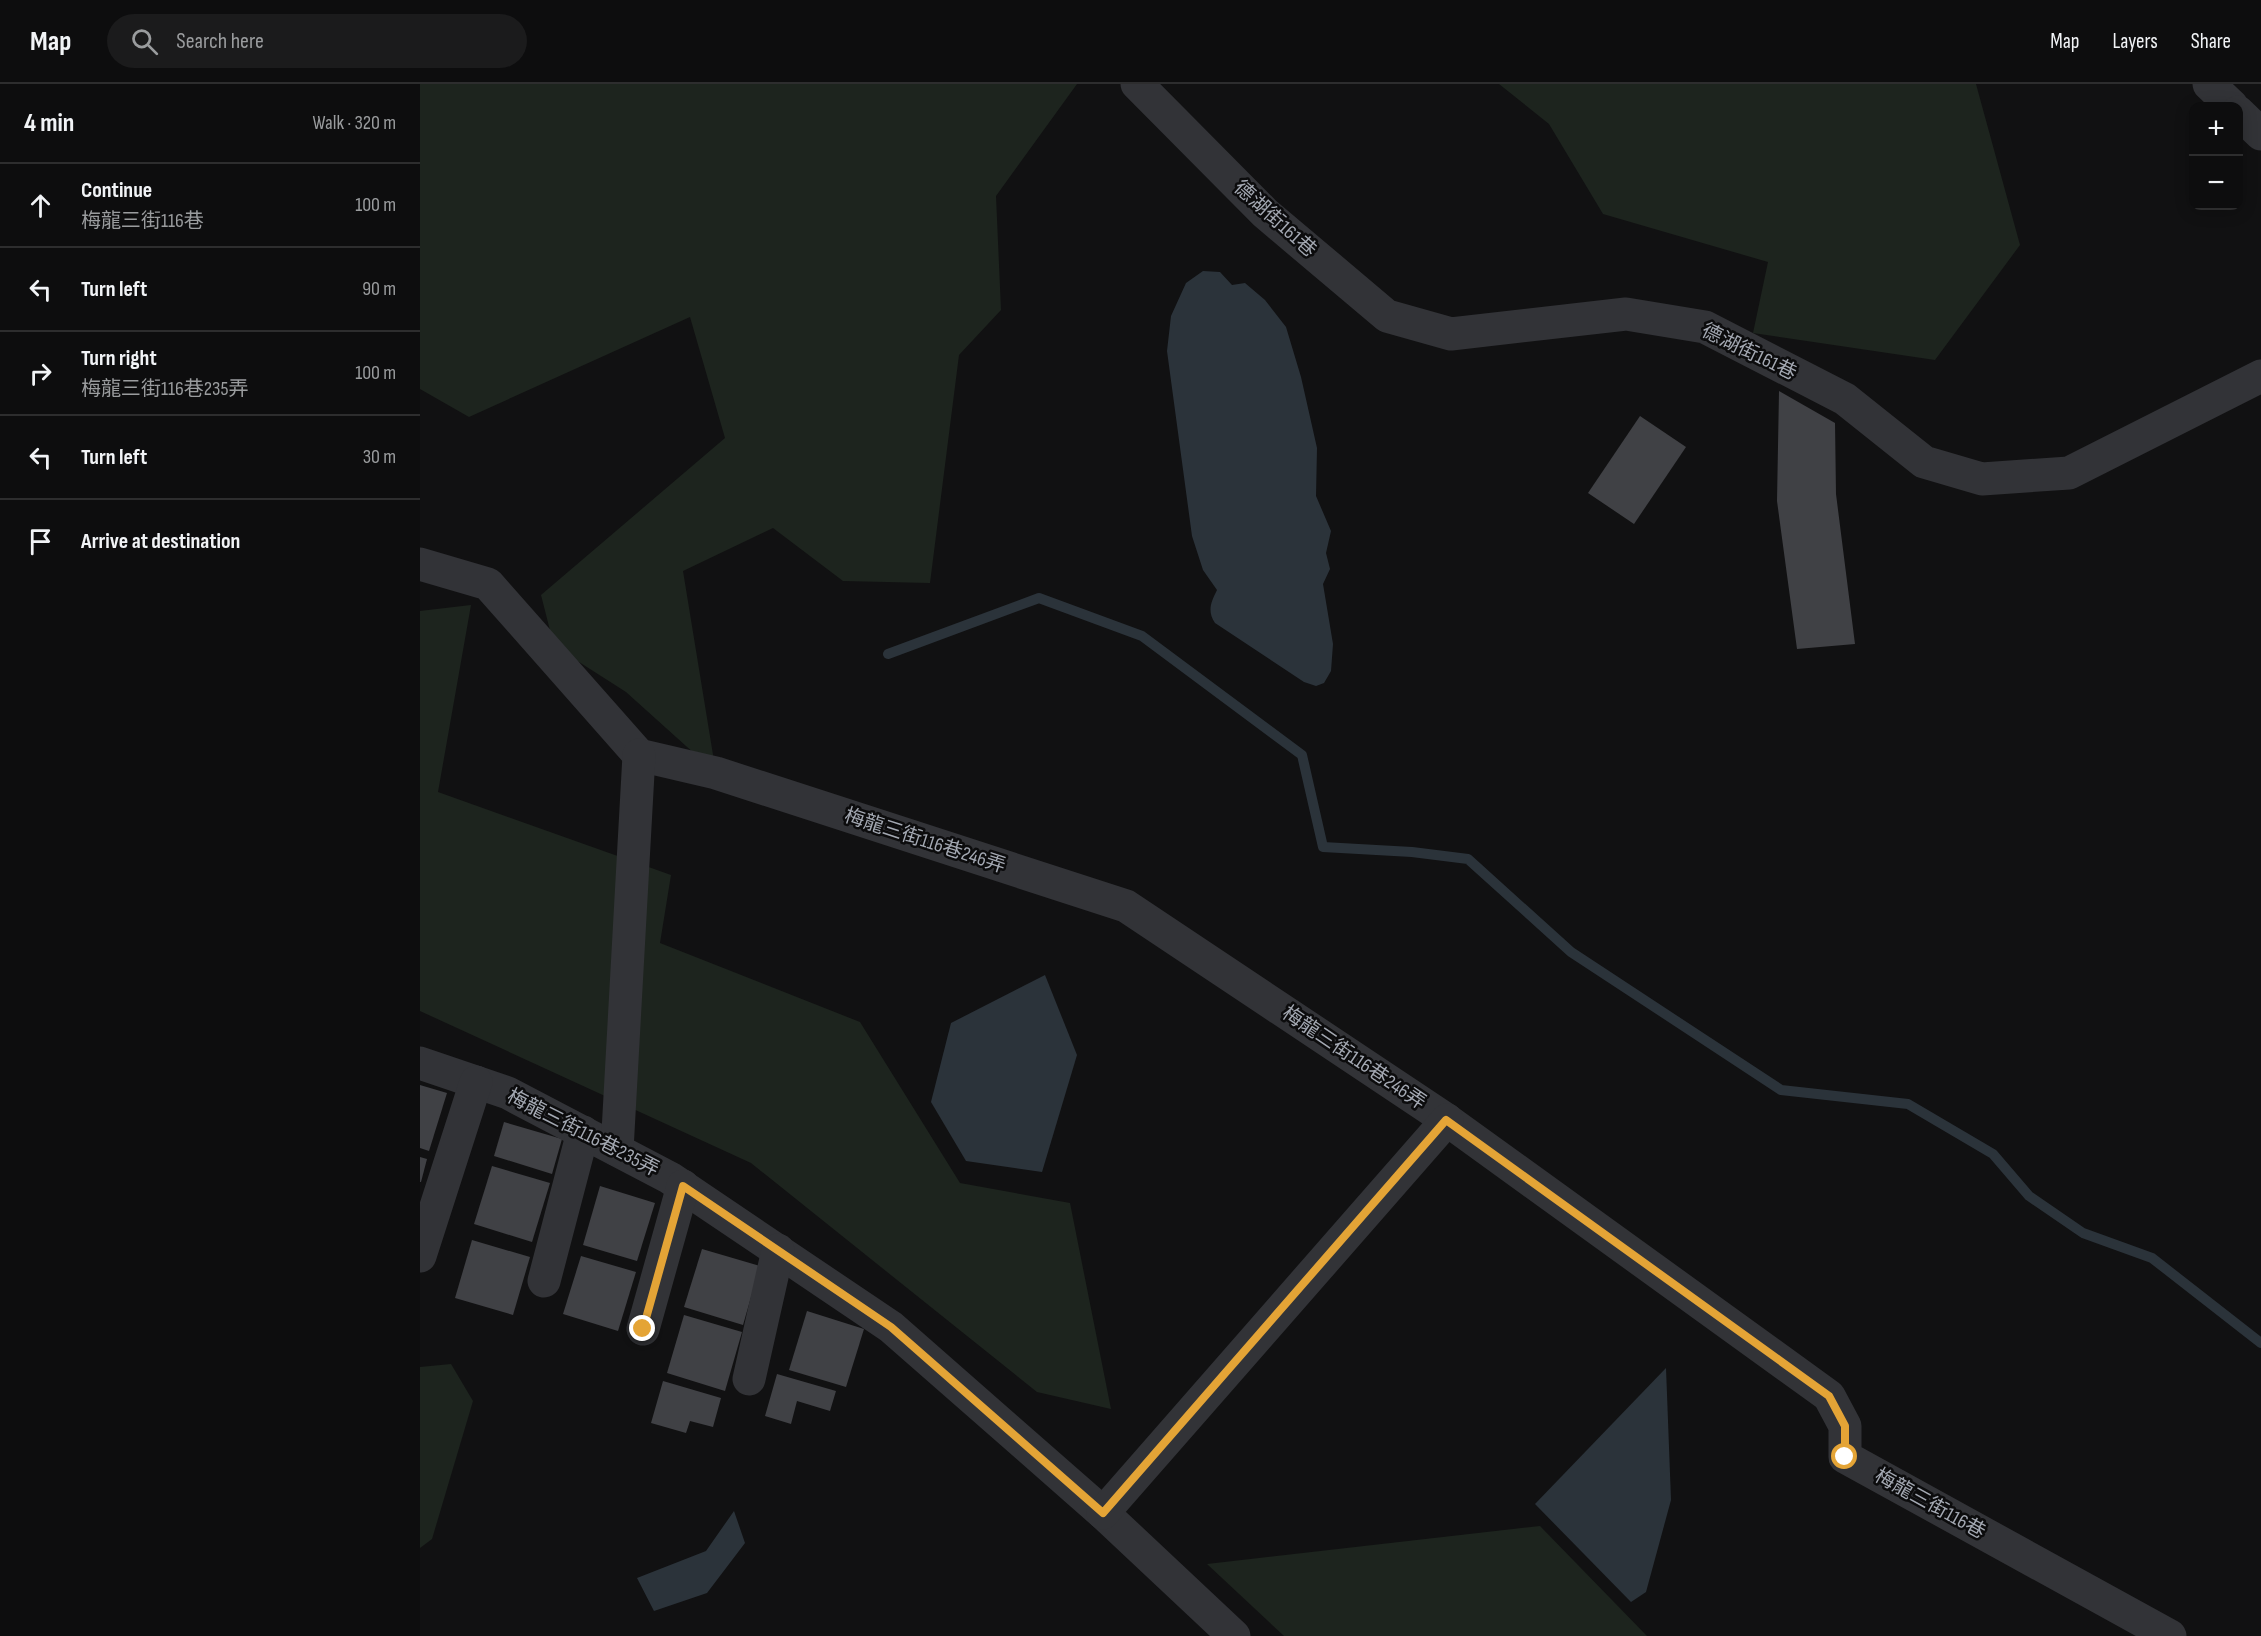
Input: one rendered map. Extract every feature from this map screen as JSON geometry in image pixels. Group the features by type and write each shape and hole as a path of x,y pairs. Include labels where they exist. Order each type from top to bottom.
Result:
{"street":[{"name":"德湖街161巷","path":"1137,84 1265,213 1387,316 1451,334 1626,314 1705,327 1845,399 1924,462 1982,479 2069,473 2261,376"},
{"path":"2209,84 2228,102"},
{"path":"2243,117 2261,134"},
{"path":"420,564 488,584 639,755 617,1150"},
{"name":"梅龍三街116巷246弄","path":"639,755 716,773 1126,906 1446,1120"},
{"name":"梅龍三街116巷235弄","path":"420,1063 508,1093 683,1186 891,1327 1103,1513"},
{"path":"420,1256 476,1082"},
{"path":"1234,1636 1103,1513 1446,1120"},
{"name":"梅龍三街116巷","path":"1446,1120 1829,1396 1845,1426 1845,1457 2170,1636"},
{"path":"544,1281 583,1132"},
{"path":"643,1329 683,1186"},
{"path":"749,1379 778,1250"}],"shaded area":[{"path":"420,84 1077,84 996,196 1001,310 959,355 930,583 843,581 773,528 683,571 716,773 626,692 554,646 541,595 725,438 690,317 469,417 420,389"},
{"path":"1499,84 1976,84 2020,245 1935,360 1753,333 1768,262 1603,214 1549,124"},
{"path":"1203,271 1220,272 1232,285 1245,283 1265,300 1286,327 1301,377 1317,448 1316,496 1331,531 1326,553 1330,569 1323,584 1333,644 1331,671 1324,683 1316,686 1304,682 1215,623 1211,614 1217,590 1203,570 1192,536 1167,351 1171,316 1186,283"},
{"path":"471,605 438,792 671,875 660,943 860,1022 960,1183 1070,1203 1111,1409 1037,1392 751,1163 420,1011 420,611"},
{"path":"1045,975 1077,1055 1042,1172 966,1161 931,1102 951,1023"},
{"path":"451,1364 473,1401 432,1539 420,1548 420,1367"},
{"path":"1666,1368 1671,1500 1646,1592 1631,1602 1535,1504"},
{"path":"734,1511 745,1543 707,1593 654,1611 637,1578 706,1551"},
{"path":"1540,1526 1647,1636 1284,1636 1207,1564"}],"building":[{"path":"1779,391 1835,423 1836,494 1855,644 1797,649 1777,501"},
{"path":"1640,416 1686,447 1634,524 1588,493"},
{"path":"420,1085 447,1093 429,1151 420,1148"},
{"path":"504,1122 562,1139 552,1174 494,1156"},
{"path":"420,1157 427,1159 421,1182 420,1182"},
{"path":"492,1166 550,1183 532,1242 474,1224"},
{"path":"600,1186 655,1203 637,1261 583,1245"},
{"path":"472,1240 530,1257 513,1315 455,1298"},
{"path":"702,1249 760,1266 743,1325 684,1307"},
{"path":"581,1256 636,1272 618,1331 563,1314"},
{"path":"807,1311 864,1329 846,1387 789,1370"},
{"path":"684,1315 742,1332 725,1391 667,1373"},
{"path":"777,1374 836,1391 830,1411 797,1401 791,1424 765,1416"},
{"path":"663,1381 721,1398 713,1427 690,1421 686,1433 651,1423"}],"waterway":[{"path":"888,654 1039,598 1142,636 1302,755 1323,847 1412,852 1468,859 1571,952 1781,1090 1908,1104 1993,1154 2029,1196 2083,1233 2152,1258 2261,1343"}],"route":[{"path":"643,1329 683,1186 891,1327 1103,1513 1446,1120 1829,1396 1845,1426 1845,1457"}]}
